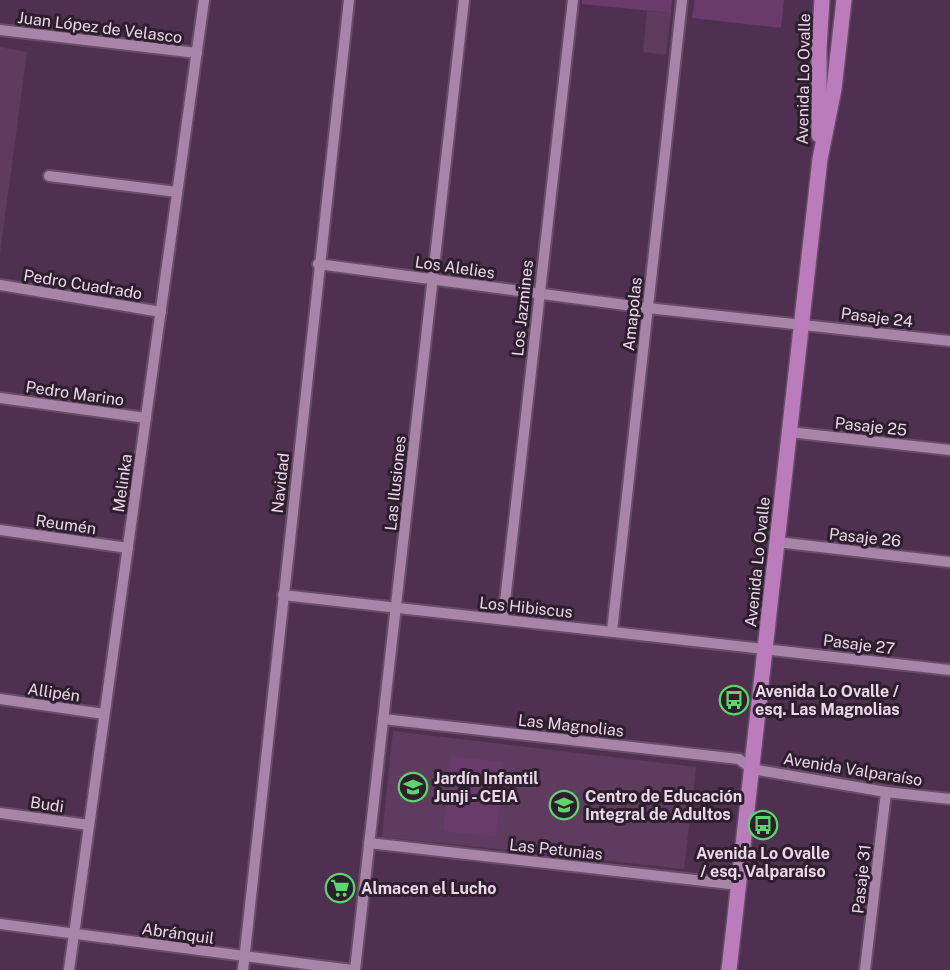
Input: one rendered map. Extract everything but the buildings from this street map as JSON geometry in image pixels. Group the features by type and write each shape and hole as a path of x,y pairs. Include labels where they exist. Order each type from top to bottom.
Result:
{"main road":[{"name":"Avenida Lo Ovalle","path":"820,159 818,70 822,0"},
{"name":"Avenida Lo Ovalle","path":"729,970 820,159 834,89 844,0"}],"street":[{"name":"Melinka","path":"69,970 204,0"},
{"name":"Navidad","path":"243,970 318,264 349,0"},
{"name":"Las Ilusiones","path":"353,970 464,0"},
{"name":"Los Jazmines","path":"503,619 573,0"},
{"name":"Amapolas","path":"612,631 682,0"},
{"name":"Juan López de Velasco","path":"0,30 197,53"},
{"path":"49,176 177,192"},
{"name":"Los Alelies","path":"318,264 648,308 802,324"},
{"name":"Pedro Cuadrado","path":"0,285 160,312"},
{"name":"Pasaje 24","path":"802,324 950,341"},
{"name":"Pedro Marino","path":"0,398 146,418"},
{"name":"Pasaje 25","path":"789,432 950,450"},
{"name":"Reumén","path":"0,530 128,548"},
{"name":"Pasaje 26","path":"777,542 950,562"},
{"name":"Los Hibiscus","path":"283,595 765,648"},
{"name":"Pasaje 27","path":"765,648 950,670"},
{"name":"Allipén","path":"0,699 105,714"},
{"name":"Las Magnolias","path":"383,719 739,759 752,769"},
{"name":"Avenida Valparaíso","path":"752,769 885,792 950,800"},
{"name":"Pasaje 31","path":"866,970 885,792"},
{"name":"Budi","path":"0,813 89,825"},
{"name":"Las Petunias","path":"369,843 739,885"},
{"name":"Abránquil","path":"0,924 244,958 353,970"}],"shaded area":[{"path":"582,0 672,0 671,13 582,4"},
{"path":"695,0 784,0 781,28 692,18"},
{"path":"647,11 671,13 666,55 643,52"},
{"path":"0,47 27,52 0,253"},
{"name":"Centro de Educación Integral de Adultos","path":"393,731 696,767 684,869 382,837"},
{"path":"451,756 504,762 496,837 443,831"}],"place":[{"name":"Avenida Lo Ovalle / esq. Las Magnolias","path":"734,700"},
{"name":"Jardín Infantil Junji - CEIA","path":"413,787"},
{"name":"Centro de Educación Integral de Adultos","path":"564,805"},
{"name":"Avenida Lo Ovalle / esq. Valparaíso","path":"763,825"},
{"name":"Almacen el Lucho","path":"340,888"}]}
